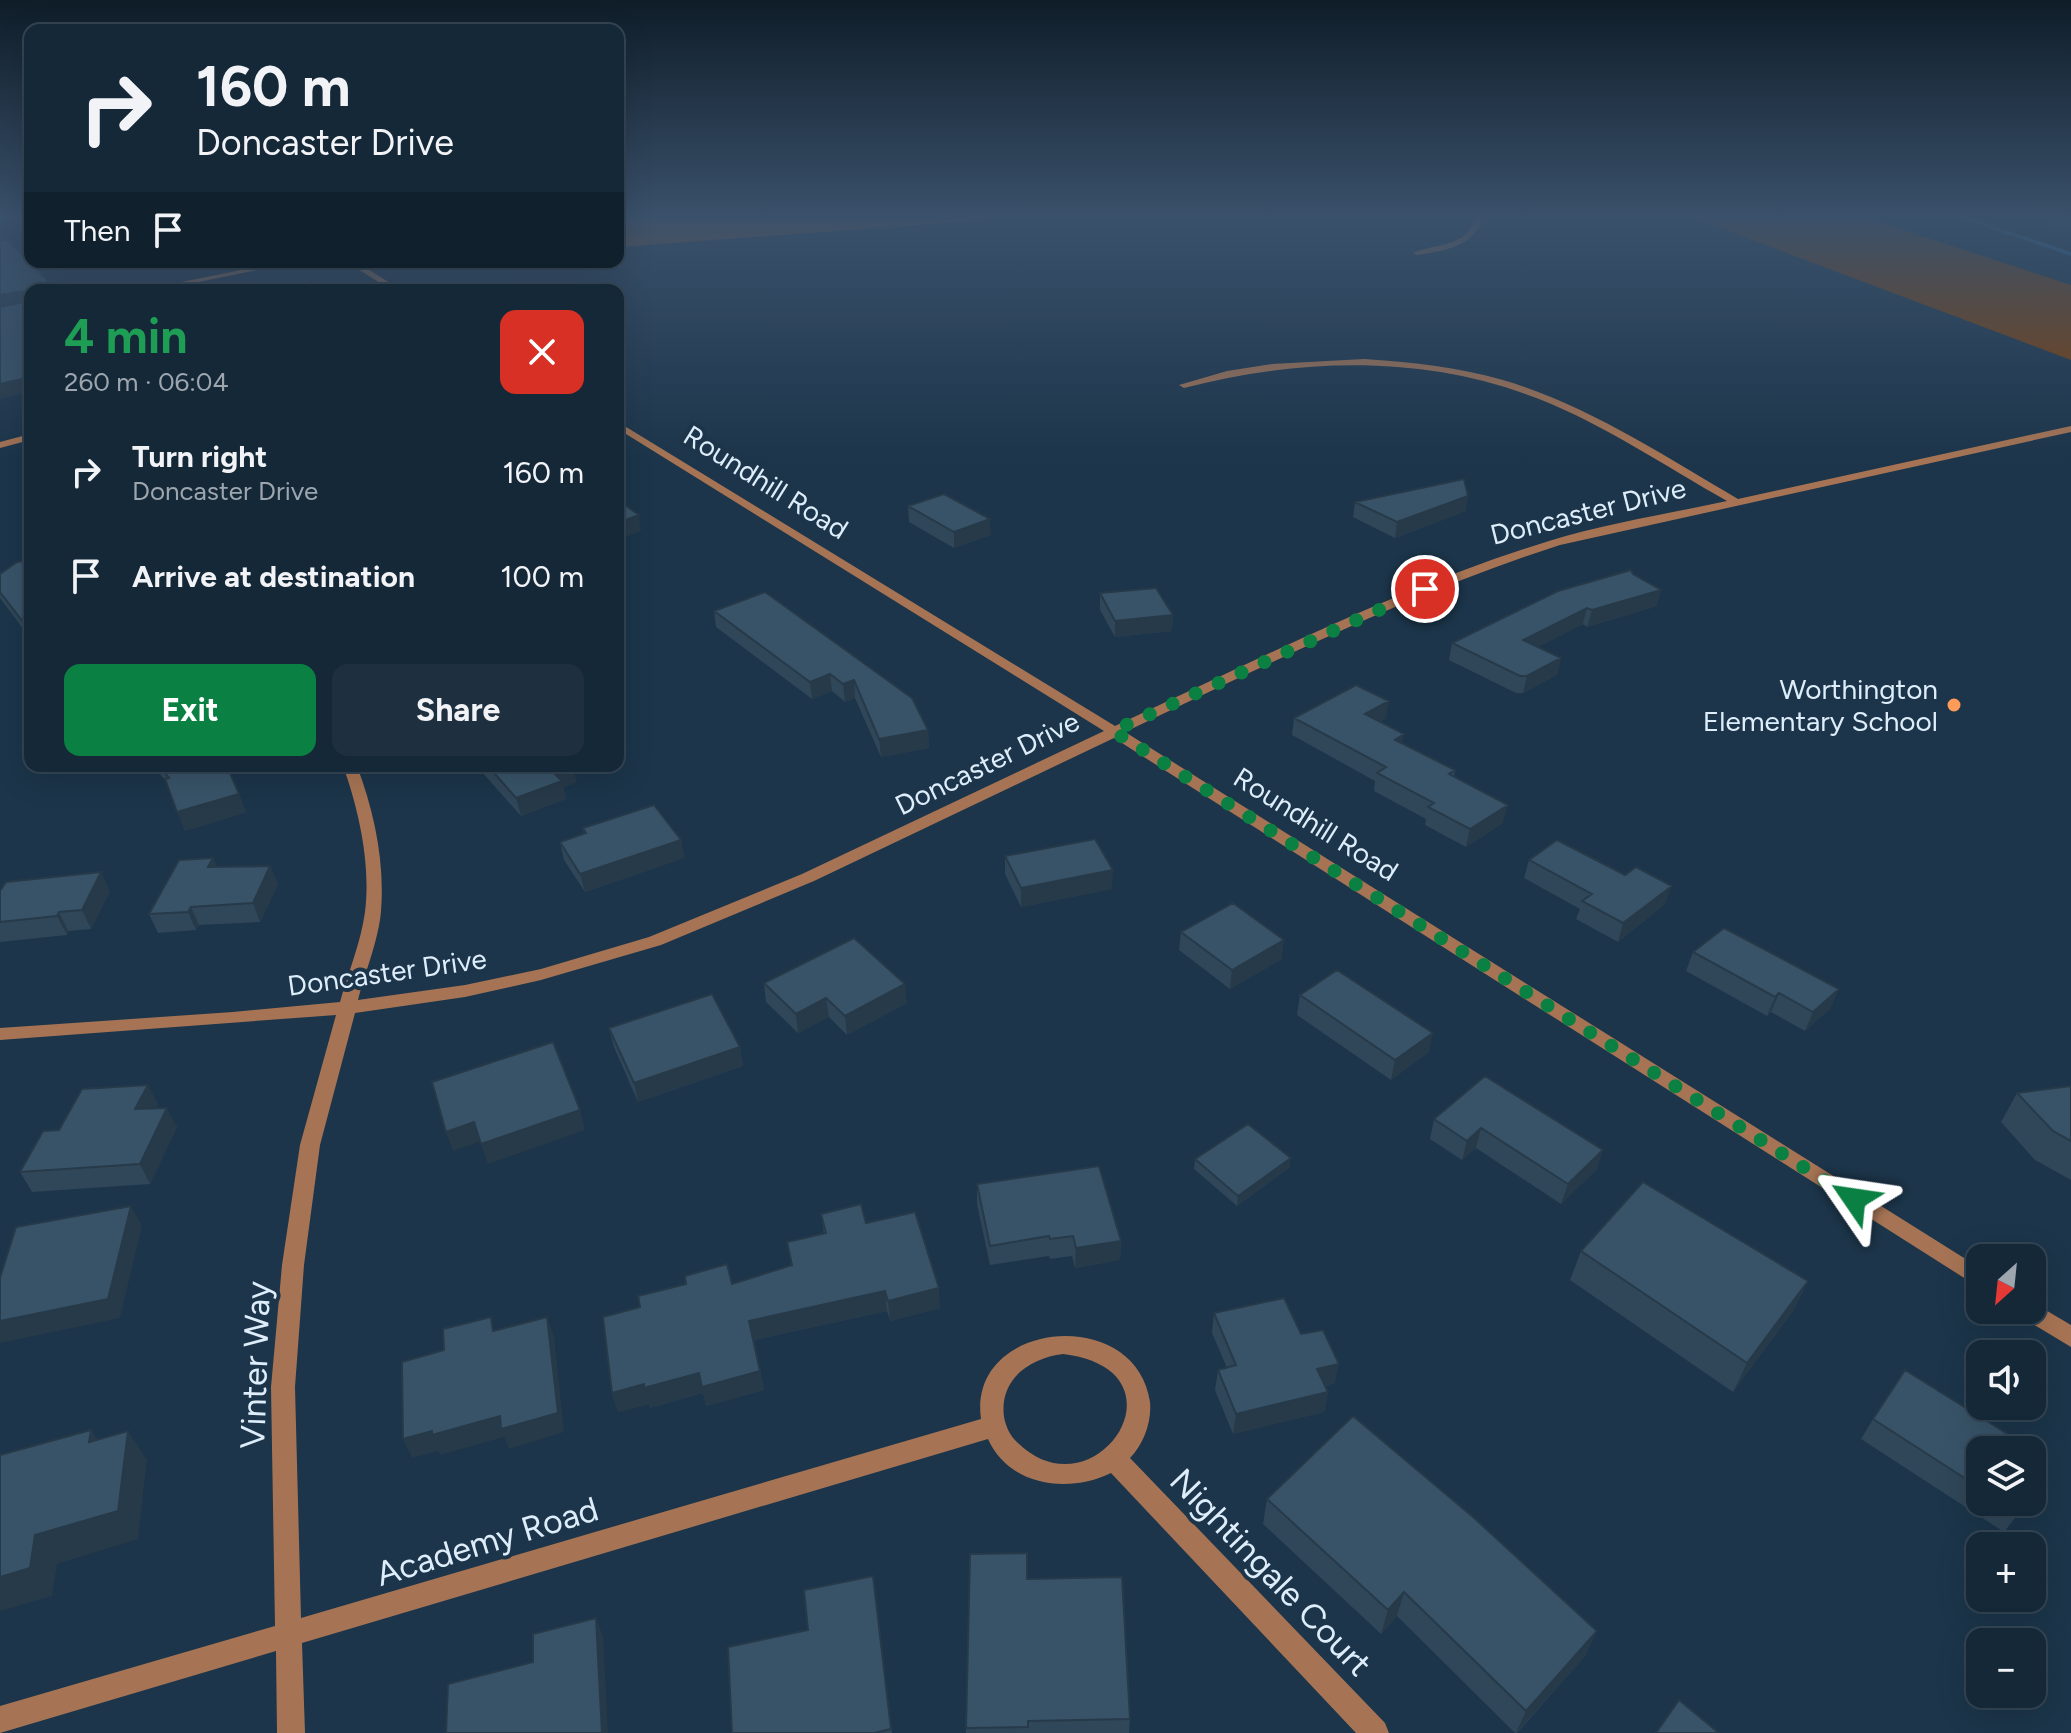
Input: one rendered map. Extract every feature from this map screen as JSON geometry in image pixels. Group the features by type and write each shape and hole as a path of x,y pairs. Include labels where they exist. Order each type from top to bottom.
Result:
{"street":[{"path":"1184,385 1236,372 1357,362 1393,363 1471,375 1521,389 1572,411 1734,501"},
{"name":"Roundhill Road","path":"624,429 1113,731 1966,1270"},
{"name":"Doncaster Drive","path":"0,1034 350,1007 497,984 614,955 701,924 802,881 1113,731 1487,563 1557,542 1734,501 2071,429"},
{"path":"0,445 24,439"},
{"name":"Vinter Way","path":"291,1733 283,1387 293,1265 310,1145 350,1007 373,912 372,858 364,804 352,772"},
{"path":"2046,1321 2071,1337"},
{"path":"1063,1344 1088,1347 1111,1358 1131,1379 1139,1401 1134,1435 1115,1460 1086,1474 1047,1474 1022,1463 1004,1446 994,1426 992,1397 1003,1373 1020,1356 1043,1346 1063,1344"},
{"name":"Academy Road","path":"0,1720 994,1426"},
{"name":"Nightingale Court","path":"1115,1460 1375,1733"}],"shaded area":[{"path":"1909,299 2071,299 2071,360"}],"building":[{"path":"24,302 24,378 0,384 0,307"},
{"path":"1464,479 1468,496 1397,522 1355,502"},
{"path":"944,494 990,519 954,532 908,506"},
{"path":"624,504 639,515 624,521"},
{"path":"24,561 24,623 0,592 0,574 17,562"},
{"path":"1631,570 1661,590 1592,610 1587,608 1523,640 1561,658 1527,676 1520,676 1452,643 1558,591"},
{"path":"1156,588 1173,615 1115,621 1100,593"},
{"path":"765,592 912,698 928,730 879,739 854,680 843,684 830,674 810,682 714,611"},
{"path":"1356,685 1389,701 1365,714 1404,734 1395,740 1455,770 1449,774 1508,805 1470,829 1428,807 1434,803 1377,773 1386,767 1294,718"},
{"path":"164,772 230,772 239,794 177,812 165,779 169,778"},
{"path":"493,772 553,772 562,781 516,798"},
{"path":"654,805 681,840 580,874 560,842 586,833 583,828"},
{"path":"1095,839 1113,870 1021,888 1005,856"},
{"path":"1557,840 1625,875 1636,867 1672,886 1623,923 1582,901 1592,894 1529,860"},
{"path":"213,858 208,867 270,866 253,903 191,907 188,912 149,914 179,860"},
{"path":"101,872 82,910 0,922 0,891 6,882"},
{"path":"1233,903 1284,940 1232,970 1181,932"},
{"path":"1724,928 1839,989 1813,1012 1779,993 1775,997 1693,952"},
{"path":"854,938 905,984 845,1016 826,998 796,1014 764,983"},
{"path":"1337,970 1433,1033 1395,1060 1300,995"},
{"path":"712,994 740,1047 634,1083 609,1028"},
{"path":"553,1042 580,1110 481,1144 474,1122 446,1132 432,1082"},
{"path":"1485,1076 1603,1150 1568,1184 1481,1128 1467,1141 1434,1119"},
{"path":"148,1085 135,1109 167,1108 140,1164 20,1172 43,1131 59,1130 82,1089"},
{"path":"2071,1086 2071,1141 2053,1131 2017,1093"},
{"path":"1248,1124 1291,1158 1238,1196 1195,1159"},
{"path":"1099,1166 1121,1241 1076,1248 1073,1236 1050,1239 1049,1236 990,1246 977,1184"},
{"path":"1643,1182 1808,1281 1747,1363 1581,1251"},
{"path":"861,1204 866,1223 915,1212 939,1288 888,1301 885,1291 749,1321 760,1371 702,1387 699,1373 612,1393 603,1317 640,1307 638,1296 686,1284 685,1276 727,1264 732,1284 792,1265 787,1242 826,1233 821,1214"},
{"path":"131,1206 108,1299 0,1321 0,1278 16,1227"},
{"path":"1284,1298 1301,1334 1323,1330 1339,1364 1317,1369 1328,1392 1236,1414 1218,1370 1236,1365 1214,1313"},
{"path":"491,1317 493,1331 547,1317 558,1413 501,1429 500,1416 432,1435 432,1431 403,1439 402,1362 444,1350 443,1329"},
{"path":"1905,1370 1966,1408 1966,1420 1985,1420 2011,1436 1966,1436 1966,1479 1873,1419"},
{"path":"1353,1416 1473,1517 1597,1631 1526,1711 1404,1592 1388,1610 1267,1499"},
{"path":"91,1430 89,1442 128,1431 118,1511 35,1535 30,1568 0,1577 0,1455"},
{"path":"1027,1553 1027,1579 1122,1577 1130,1719 1028,1721 1028,1727 966,1728 970,1554"},
{"path":"873,1576 891,1729 874,1733 732,1733 728,1647 808,1630 804,1590"},
{"path":"596,1618 602,1733 446,1733 448,1684 533,1662 533,1634"},
{"path":"1679,1700 1719,1733 1656,1733"}],"place":[{"name":"Worthington Elementary School","path":"1954,705"}],"route":[{"path":"1425,589 1113,731 1854,1199"}]}
